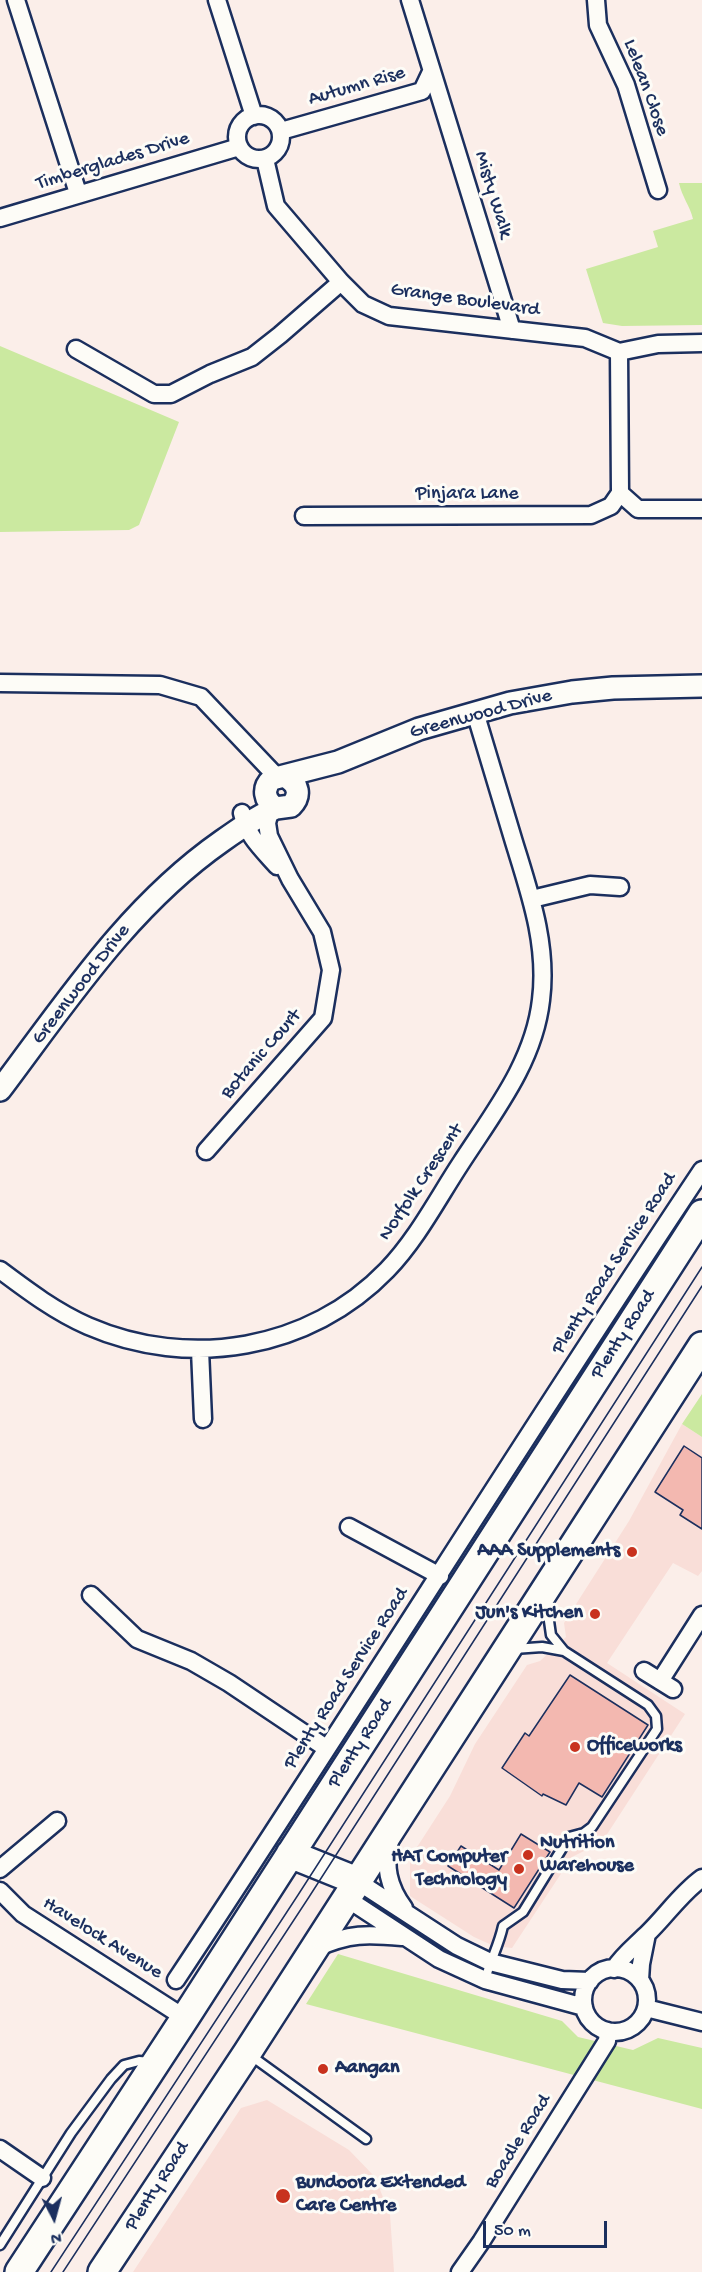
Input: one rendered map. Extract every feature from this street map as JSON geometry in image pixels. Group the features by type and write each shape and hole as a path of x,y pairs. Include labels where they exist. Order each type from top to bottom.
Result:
{"highway":[{"name":"Plenty Road","path":"19,2272 290,1854 537,1448 702,1214"},
{"name":"Plenty Road","path":"102,2272 247,2053 702,1346"},
{"path":"290,1854 352,1890"}],"street":[{"path":"16,0 78,193"},
{"path":"217,0 254,116"},
{"name":"Autumn Rise","path":"281,131 422,91 431,72 410,0"},
{"name":"Lelean Close","path":"596,0 598,25 626,85 658,190"},
{"name":"Misty Walk","path":"431,72 512,330"},
{"path":"254,116 270,118 281,131 279,148 274,154 264,159 249,157 239,147 238,131 247,119 254,116"},
{"name":"Timberglades Drive","path":"0,218 239,147"},
{"name":"Grange Boulevard","path":"264,159 276,206 341,282 363,304 389,316 585,338 619,352"},
{"path":"76,349 154,394 171,394 210,374 252,357 341,282"},
{"path":"702,343 658,344 619,352 620,493 638,509 702,509"},
{"name":"Pinjara Lane","path":"304,516 591,515 611,506 620,493"},
{"path":"0,683 160,685 201,697 243,741 277,792"},
{"name":"Greenwood Drive","path":"0,1090 120,934 160,892 195,860 220,831 244,819 300,771 338,762 419,729 510,703 572,692 632,687 702,686"},
{"name":"Norfolk Crescent","path":"0,1270 44,1302 88,1326 146,1344 200,1350 238,1347 266,1341 320,1319 343,1307 388,1269 402,1252 506,1095 531,1045 537,1025 543,981 542,945 532,899 475,712"},
{"name":"Botanic Court","path":"206,1151 323,1018 331,970 322,932 290,879 269,836 267,824 277,792"},
{"name":"Botanic Court","path":"244,819 254,841 290,879"},
{"path":"532,899 590,885 620,887"},
{"name":"Plenty Road Service Road","path":"176,1980 440,1576 537,1448 615,1300 702,1170"},
{"path":"200,1350 202,1419"},
{"path":"349,1527 440,1576"},
{"path":"91,1595 137,1639 191,1661 229,1683 326,1748"},
{"path":"644,1671 666,1685 702,1615"},
{"path":"0,1869 57,1821"},
{"path":"393,1825 386,1855 387,1876 394,1895 410,1916"},
{"path":"614,1969 620,1959 647,1934 676,1900 702,1878"},
{"path":"352,1890 410,1916 457,1946 490,1962 562,1980 590,1981"},
{"path":"352,1890 406,1938 438,1959 485,1980 584,2007"},
{"name":"Havelock Avenue","path":"0,1891 23,1914 185,2018"},
{"path":"640,1980 624,1970 614,1969 597,1975 590,1981 585,1989 584,2007 593,2022 608,2031 618,2032 636,2025 646,2008 647,1998 640,1980 647,1934"},
{"path":"313,1949 339,1938 369,1935 406,1938"},
{"path":"203,1938 213,1974"},
{"path":"646,2008 702,2022"},
{"name":"Boadle Road","path":"460,2272 607,2041 608,2031"},
{"path":"0,2149 42,2178"}],"lane":[{"path":"544,1591 551,1635 564,1652"},
{"path":"485,1980 490,1962 499,1946 503,1926 523,1912 569,1838 584,1833 592,1827 652,1740 657,1724 654,1712 648,1705 564,1652 542,1647 506,1651"},
{"path":"247,2053 366,2139"},
{"path":"0,2245 71,2133 111,2079 124,2065 139,2061 155,2063"}],"shaded area":[{"path":"682,1424 702,1437 702,1571 698,1576 673,1563 607,1663 685,1714 602,1842 572,1857 512,1948 494,1946 474,1937 410,1896 410,1858 450,1796 475,1744 527,1665 540,1661 566,1637 564,1623 629,1521"},
{"name":"Bundoora Extended Care Centre","path":"267,2100 349,2150 375,2177 390,2215 394,2272 133,2272 241,2108"}],"green space":[{"path":"679,183 702,183 702,325 622,326 603,323 586,269 658,247 653,231 693,219"},
{"path":"0,346 179,422 139,525 129,530 0,532"},
{"path":"702,1394 702,1437 682,1424"},
{"path":"338,1954 562,2021 578,2037 633,2050 658,2038 702,2048 702,2109 306,2004"}],"building":[{"path":"684,1446 702,1458 702,1529 680,1515 683,1510 655,1492"},
{"name":"Officeworks","path":"570,1675 648,1725 602,1797 579,1783 566,1805 543,1794 542,1796 502,1768 525,1733 529,1736"},
{"path":"521,1834 550,1852 514,1908 448,1866 461,1846 499,1870"}],"tram line":[{"path":"51,2272 298,1895 702,1267"},
{"path":"63,2272 309,1897 702,1286"}],"place":[{"name":"AAA Supplements","path":"632,1552"},
{"name":"Jun's Kitchen","path":"595,1614"},
{"name":"Officeworks","path":"575,1747"},
{"name":"Nutrition Warehouse","path":"528,1855"},
{"name":"HAT Computer Technology","path":"519,1869"},
{"name":"Aangan","path":"323,2069"},
{"name":"Bundoora Extended Care Centre","path":"283,2196"}]}
